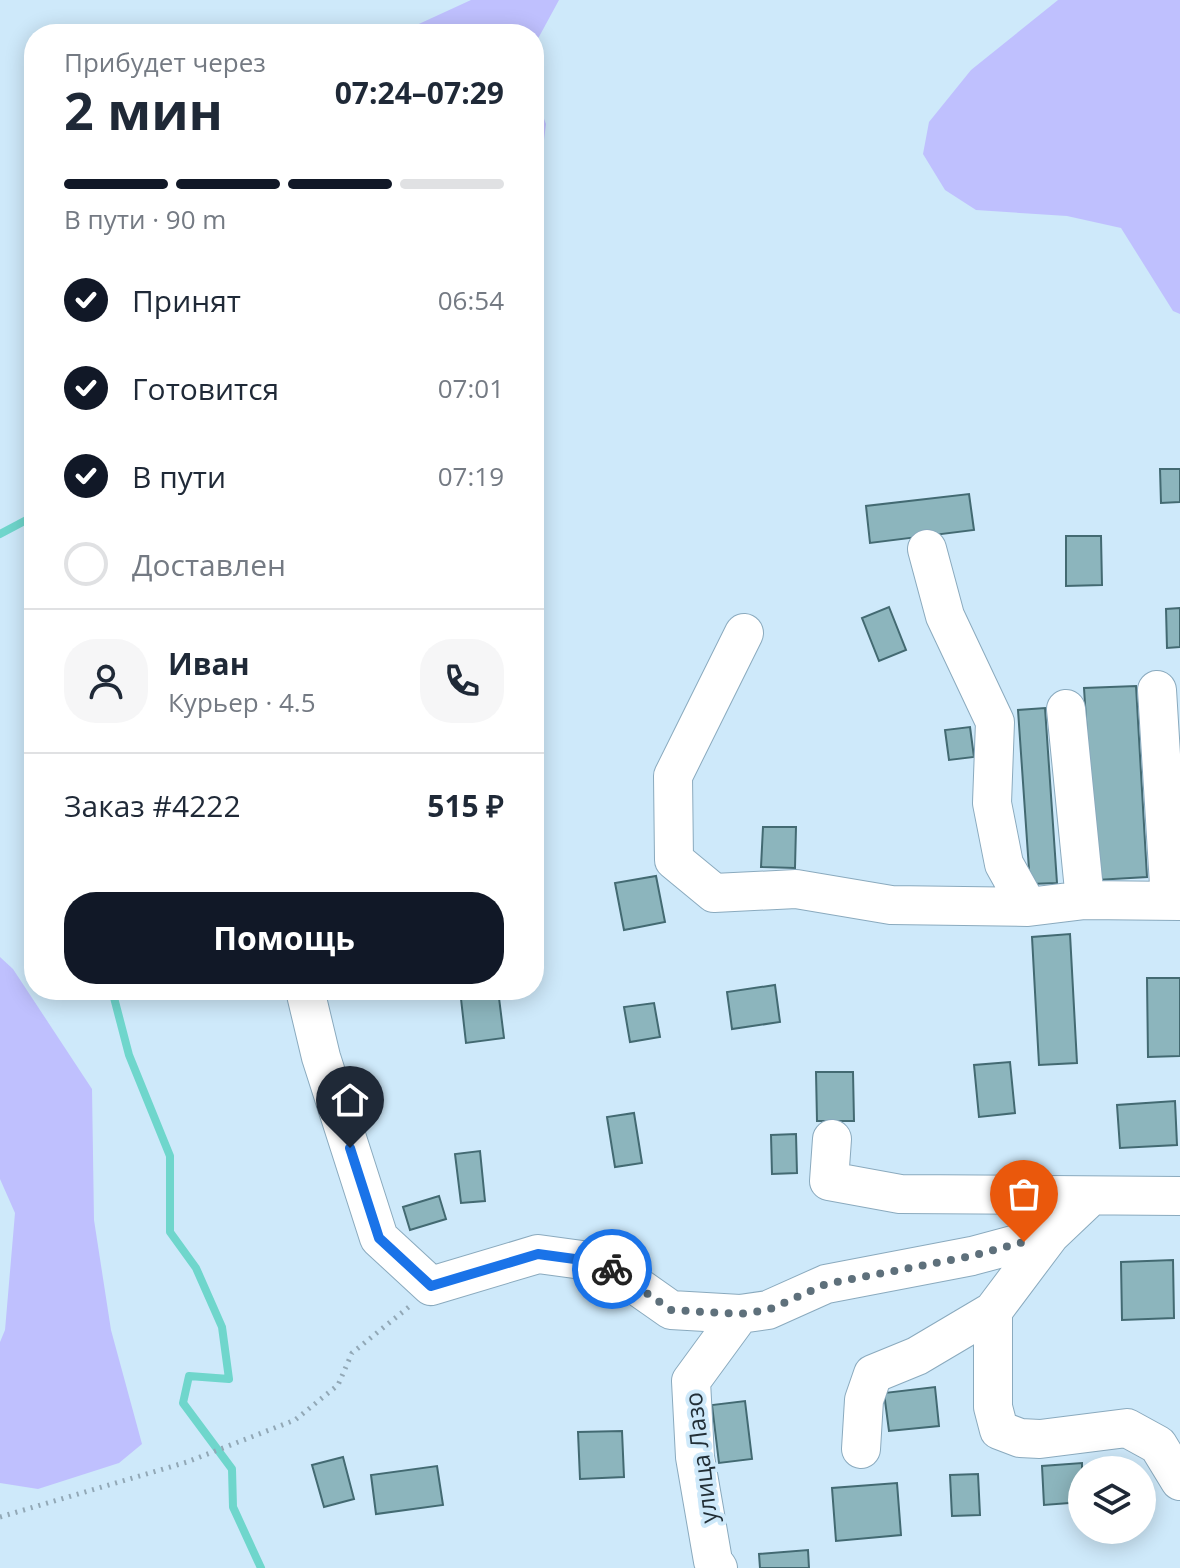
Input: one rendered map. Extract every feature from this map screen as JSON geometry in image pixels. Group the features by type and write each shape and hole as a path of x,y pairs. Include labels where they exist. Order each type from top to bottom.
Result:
{"street":[{"path":"927,549 945,616 995,722 992,803 1004,864 1028,907"},
{"path":"744,633 673,776 674,860 714,893 796,889 891,905 1028,907 1085,900 1175,901 1157,690"},
{"path":"1066,709 1085,900"},
{"path":"307,1000 321,1057 379,1238 431,1286 538,1254 604,1263 671,1310 740,1314 768,1310 826,1284 972,1256 1050,1235"},
{"path":"832,1139 829,1181 900,1194 1089,1198 1180,1196"},
{"path":"861,1449 864,1400 873,1374 917,1356 993,1311 1050,1235 1089,1198"},
{"path":"993,1311 993,1407 999,1430 1020,1438 1040,1439 1127,1428 1158,1445 1180,1481"},
{"name":"улица Лазо","path":"718,1568 713,1561 695,1457 691,1381 740,1314"}],"path":[{"path":"0,1517 187,1462 295,1420 338,1385 352,1353 387,1328 431,1286"}],"shaded area":[{"path":"471,0 559,0 544,28 544,24 419,24"},
{"path":"1058,0 1180,0 1180,314 1173,311 1121,228 1067,216 976,210 945,190 923,154 929,122 971,70"},
{"path":"0,957 24,986 24,1000 33,1000 92,1089 94,1220 111,1330 142,1444 119,1463 38,1489 0,1483 0,1342 5,1330 15,1213 0,1179"}],"building":[{"path":"1160,469 1180,469 1180,502 1161,503"},
{"path":"969,494 974,530 870,543 866,506"},
{"path":"1066,536 1101,536 1102,585 1066,586"},
{"path":"889,607 906,650 879,661 862,618"},
{"path":"1180,608 1180,647 1167,648 1166,609"},
{"path":"1136,686 1147,877 1096,880 1084,688"},
{"path":"1045,708 1057,883 1030,884 1018,710"},
{"path":"970,727 974,757 949,760 945,730"},
{"path":"763,827 796,827 795,868 761,867"},
{"path":"656,876 665,922 624,930 615,883"},
{"path":"1070,934 1077,1063 1039,1065 1032,937"},
{"path":"1147,978 1180,978 1180,1056 1148,1057"},
{"path":"775,985 780,1022 732,1029 727,992"},
{"path":"461,1000 499,1000 504,1038 466,1043"},
{"path":"654,1003 660,1037 630,1042 624,1007"},
{"path":"1010,1062 1015,1113 979,1117 974,1065"},
{"path":"816,1072 853,1072 854,1121 817,1121"},
{"path":"1175,1101 1177,1145 1120,1148 1117,1105"},
{"path":"634,1113 642,1163 615,1167 607,1117"},
{"path":"796,1134 797,1173 772,1174 771,1135"},
{"path":"480,1151 485,1201 461,1203 455,1154"},
{"path":"439,1196 446,1219 410,1230 403,1207"},
{"path":"1173,1260 1174,1318 1122,1320 1121,1262"},
{"path":"935,1387 939,1426 889,1431 884,1393"},
{"path":"745,1401 752,1459 719,1463 712,1405"},
{"path":"622,1431 624,1477 580,1479 578,1432"},
{"path":"343,1457 354,1499 324,1507 312,1465"},
{"path":"1068,1464 1068,1503 1044,1505 1042,1466"},
{"path":"437,1466 443,1505 376,1514 371,1475"},
{"path":"978,1474 980,1515 952,1516 950,1475"},
{"path":"897,1483 901,1535 836,1541 832,1488"},
{"path":"808,1550 809,1568 760,1568 759,1554"}],"waterway":[{"path":"0,534 24,521"},
{"path":"115,1000 129,1055 170,1156 170,1232 196,1268 222,1327 229,1379 189,1376 183,1403 232,1469 233,1507 261,1568"}],"way so far":[{"path":"612,1269 671,1310 740,1314 768,1310 826,1284 972,1256 1024,1242"}],"route":[{"path":"350,1148 379,1238 431,1286 538,1254 604,1263 612,1269"}]}
